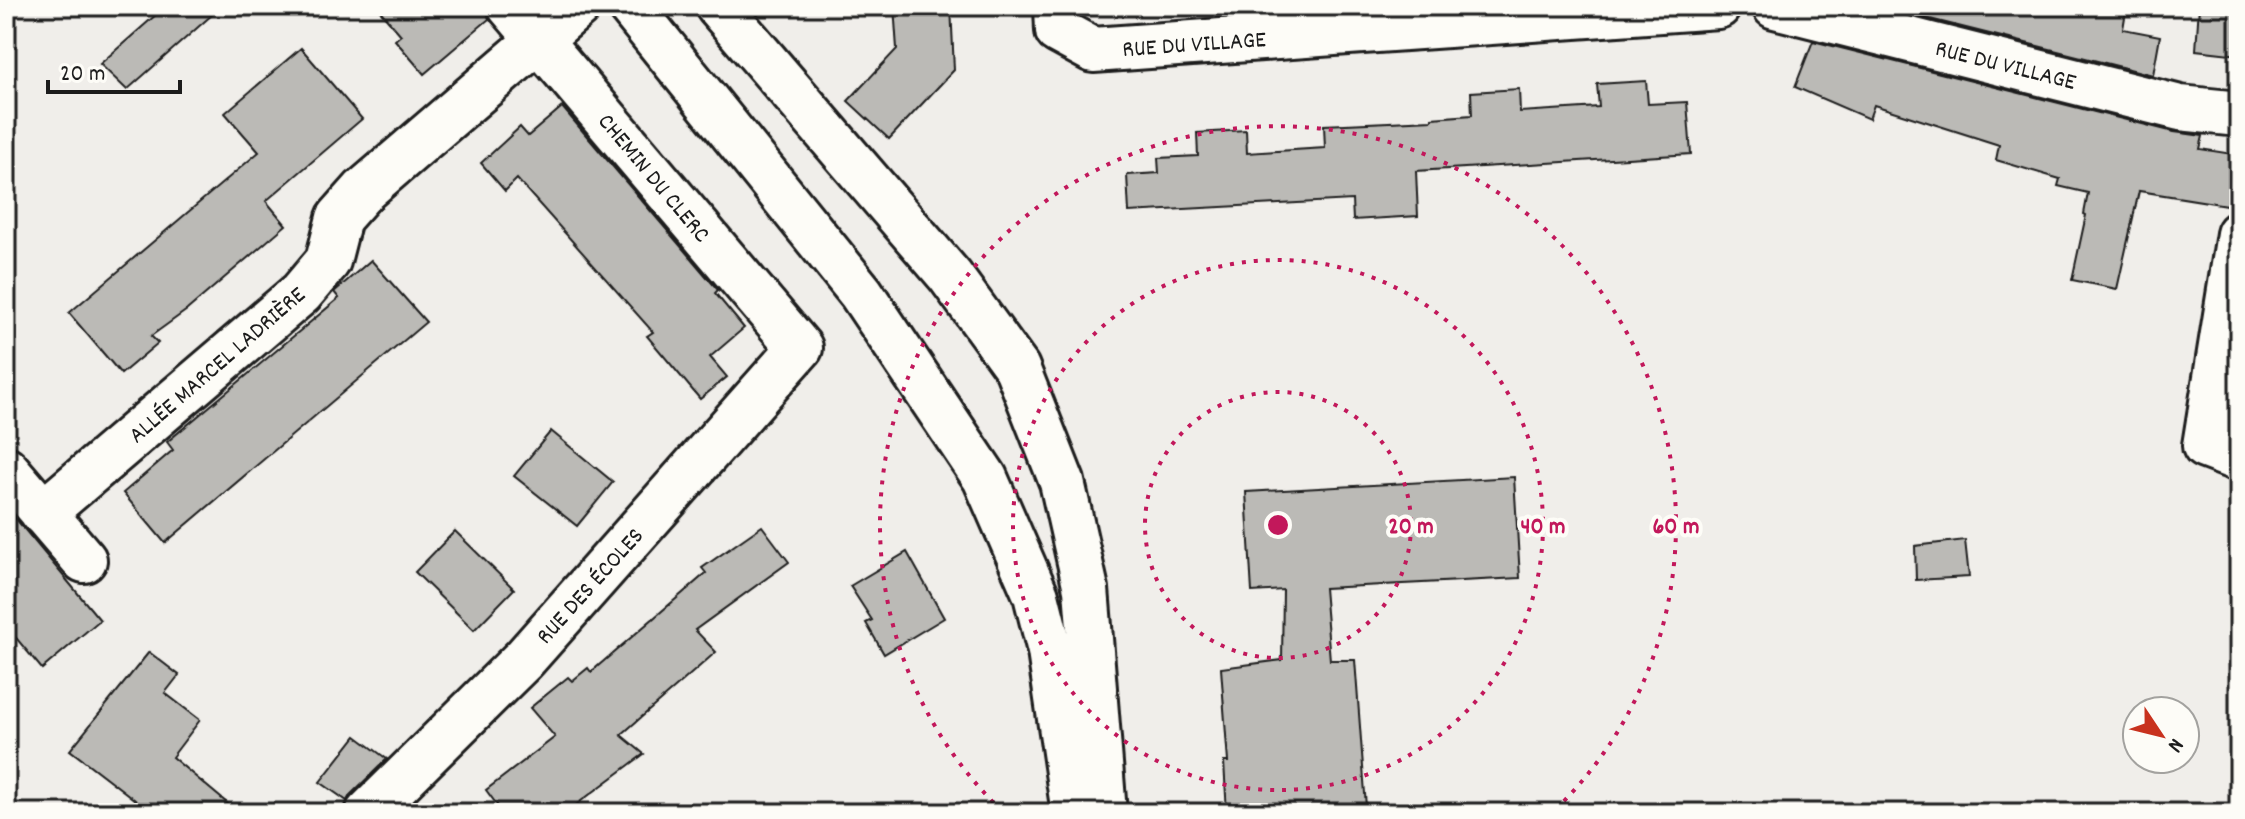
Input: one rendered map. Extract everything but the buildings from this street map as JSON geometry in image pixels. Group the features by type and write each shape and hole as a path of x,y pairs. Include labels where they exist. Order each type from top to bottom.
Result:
{"street":[{"name":"CHEMIN DU CLERC","path":"510,6 800,348"},
{"name":"ALLÉE MARCEL LADRIÈRE","path":"43,513 301,293 328,261 339,218 363,191 578,6"},
{"path":"630,6 861,293 985,478 1036,595 1050,651 1074,813"},
{"path":"718,6 950,276 1017,368 1062,482 1086,589 1104,813"},
{"name":"RUE DU VILLAGE","path":"1057,18 1093,50 1718,6"},
{"name":"RUE DU VILLAGE","path":"1775,6 2180,108 2239,114"},
{"path":"2239,234 2205,446 2239,459"},
{"name":"RUE DES ÉCOLES","path":"368,813 524,659 800,348"},
{"path":"6,469 84,560"},
{"path":"1036,595 1086,589"}]}
